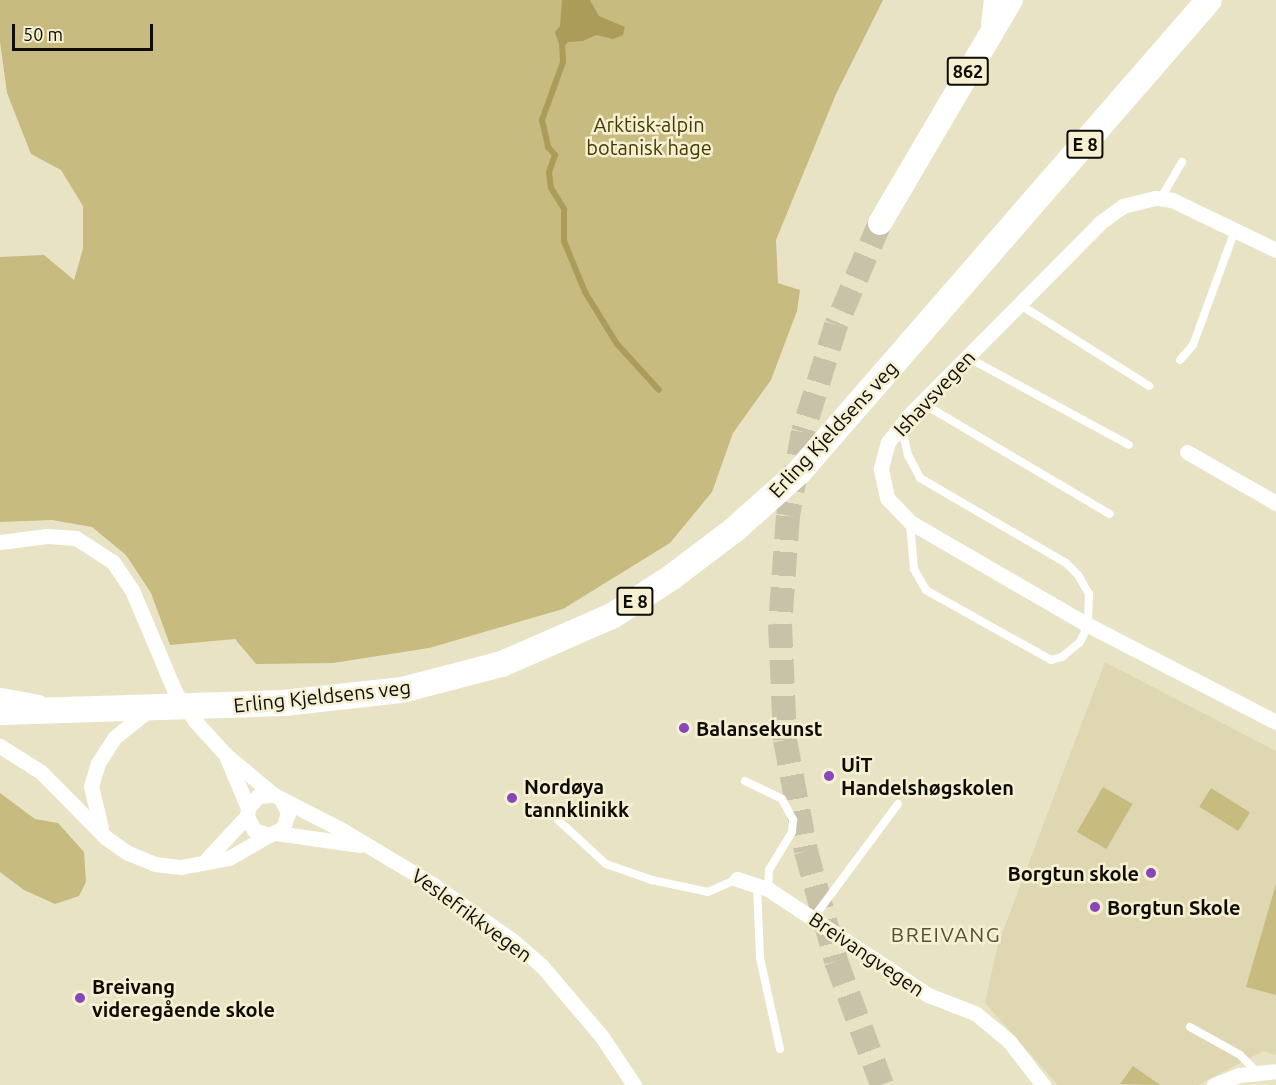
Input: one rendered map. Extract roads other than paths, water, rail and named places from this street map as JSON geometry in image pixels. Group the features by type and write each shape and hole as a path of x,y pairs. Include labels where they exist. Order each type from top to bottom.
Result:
{"highway":[{"name":"Erling Kjeldsens veg","path":"0,712 284,703 402,690 502,664 565,639 612,616 672,577 734,530 799,472 1209,0"}],"main road":[{"name":"862","path":"880,223 1004,0"},
{"name":"862","path":"996,12 1011,0"},
{"path":"996,12 1020,0"}],"street":[{"name":"Ishavsvegen","path":"1276,250 1184,204 1161,198 1129,203 1100,223 901,425 882,453 881,469 887,498 910,522 1088,625 1276,722"},
{"path":"1187,452 1276,503"},
{"name":"Veslefrikkvegen","path":"0,554 8,542 60,537 91,545 113,562 132,590 175,692 221,751 277,797 342,830 434,885 513,940 541,965 602,1037 634,1085"},
{"path":"0,695 86,710"},
{"path":"105,837 92,801 96,769 115,736 150,709"},
{"path":"0,746 41,772 105,837 128,854 155,864 181,867 229,858 273,834 288,813 277,797 258,796 205,861"},
{"name":"Veslefrikkvegen","path":"221,751 247,812"},
{"path":"247,812 254,830 273,834"},
{"name":"Veslefrikkvegen","path":"273,834 364,845"},
{"name":"Breivangvegen","path":"737,879 763,887 814,917 911,986 988,1022 1044,1085"},
{"path":"1214,1085 1276,1071"}],"lane":[{"path":"1161,198 1182,162"},
{"path":"1180,360 1193,345 1235,230"},
{"path":"1019,304 1149,386"},
{"path":"967,357 1130,445"},
{"path":"922,403 1110,514"},
{"path":"901,425 908,455 920,478 1066,563 1078,575 1089,594 1088,625 1080,642 1062,657 1051,660 1024,648 919,584 914,570 910,522"},
{"path":"745,781 782,799 793,820 792,832 769,870 763,887 760,958 780,1049"},
{"path":"814,917 898,804"},
{"path":"558,820 606,864 652,880 708,892 737,879"},
{"path":"1190,1027 1240,1055 1259,1073"}],"waterway":[{"path":"562,43 563,62 542,120 548,147 555,155 549,172 551,188 564,209 564,241 585,292 617,344 659,390"}],"tunnel":[{"path":"880,223 836,325 803,432 788,516 780,624 785,740 806,851 836,961 882,1085"}],"place":[{"name":"Balansekunst","path":"684,728"},
{"name":"UiT Handelshøgskolen","path":"829,776"},
{"name":"Nordøya tannklinikk","path":"512,798"},
{"name":"Borgtun skole","path":"1151,873"},
{"name":"Borgtun Skole","path":"1095,907"},
{"name":"Breivang videregående skole","path":"80,998"}],"district":[{"name":"BREIVANG","path":"946,934"}],"park label":[{"name":"Arktisk-alpin botanisk hage","path":"649,136"}]}
